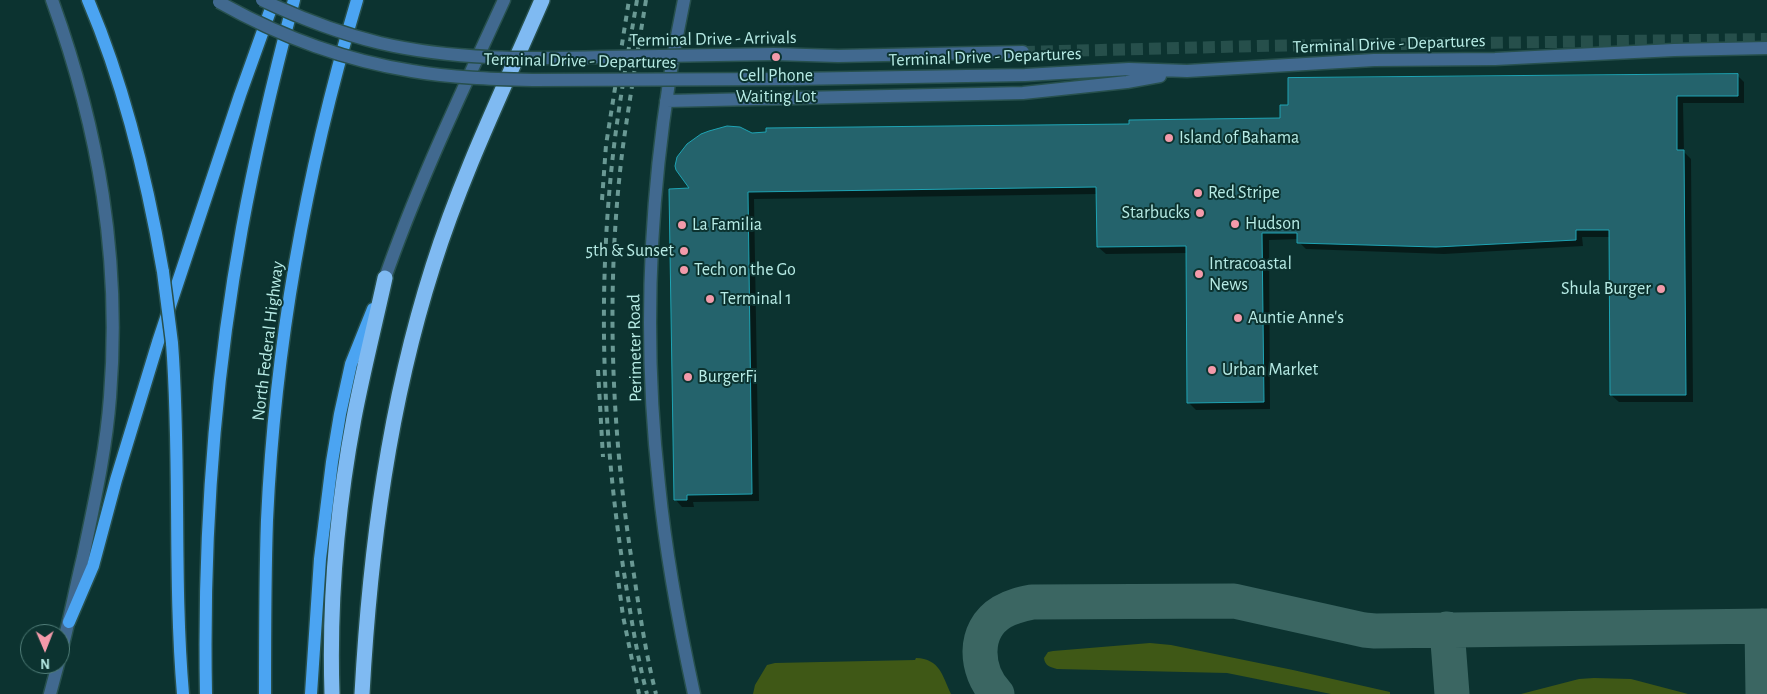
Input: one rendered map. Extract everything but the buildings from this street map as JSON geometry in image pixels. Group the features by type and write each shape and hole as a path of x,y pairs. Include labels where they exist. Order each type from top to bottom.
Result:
{"highway":[{"path":"362,694 368,606 380,507 397,405 411,343 433,265 466,173 542,0"},
{"path":"332,694 332,607 335,559 346,463 354,417 385,278"}],"main road":[{"path":"88,0 106,45 134,135 149,196 163,272 172,343 176,408 177,586 182,694"},
{"path":"69,622 93,566 116,480 158,342 237,104 274,0"},
{"path":"206,694 209,496 215,424 226,336 235,268 250,182 294,0"},
{"name":"North Federal Highway","path":"266,694 265,617 268,518 275,422 286,324 300,237 321,132 357,0"},
{"path":"310,694 320,559 340,414 351,364 385,278"}],"street":[{"path":"52,0 73,61 97,156 105,203 112,301 113,349 110,398 104,446 97,494 69,622"},
{"name":"Terminal Drive - Arrivals","path":"262,0 313,22 358,37 409,48 468,56 542,58 774,54 838,56 1023,52"},
{"path":"385,278 420,187 504,0"},
{"name":"Perimeter Road","path":"684,0 666,101 653,232 651,307 652,403 659,485 670,567 694,694"},
{"name":"Terminal Drive - Departures","path":"218,1 244,16 298,41 355,60 413,72 493,79 722,80 1025,74 1129,69 1187,71 1374,60 1495,59 1767,48"},
{"path":"666,101 1023,93 1127,82 1187,71"},
{"path":"50,694 55,674"}],"green space":[{"path":"1150,643 1171,645 1293,670 1390,692 1390,694 1331,694 1227,673 1057,669 1050,667 1044,658 1048,652 1053,651"},
{"path":"916,658 930,661 939,669 951,694 753,694 755,685 767,665 775,663 915,660"},
{"path":"1579,679 1631,679 1688,694 1521,694"}],"taxiway":[{"path":"997,694 984,674 981,663 981,640 985,629 1002,612 1032,602 1234,601 1375,631 1767,626"},
{"path":"1762,626 1763,694"},
{"path":"1447,629 1452,694"}],"tunnel":[{"path":"1023,52 1257,46 1767,39"}],"railway":[{"path":"602,200 606,145 629,0"},
{"path":"637,0 616,128 609,200 605,254 604,362 611,471 617,525 634,636 647,694"},
{"path":"646,0 631,91 617,199 614,253 613,360 620,468 626,522 649,665 656,694"},
{"path":"598,370 603,457"},
{"path":"617,571 623,616 639,694"}],"place":[{"name":"Cell Phone Waiting Lot","path":"776,57"},
{"name":"Island of Bahama","path":"1169,138"},
{"name":"Red Stripe","path":"1198,193"},
{"name":"Starbucks","path":"1200,213"},
{"name":"Hudson","path":"1235,224"},
{"name":"La Familia","path":"682,225"},
{"name":"5th & Sunset","path":"684,251"},
{"name":"Tech on the Go","path":"684,270"},
{"name":"Intracoastal News","path":"1199,274"},
{"name":"Shula Burger","path":"1661,289"},
{"name":"Terminal 1","path":"710,299"},
{"name":"Auntie Anne's","path":"1238,318"},
{"name":"Urban Market","path":"1212,370"},
{"name":"BurgerFi","path":"688,377"}]}
